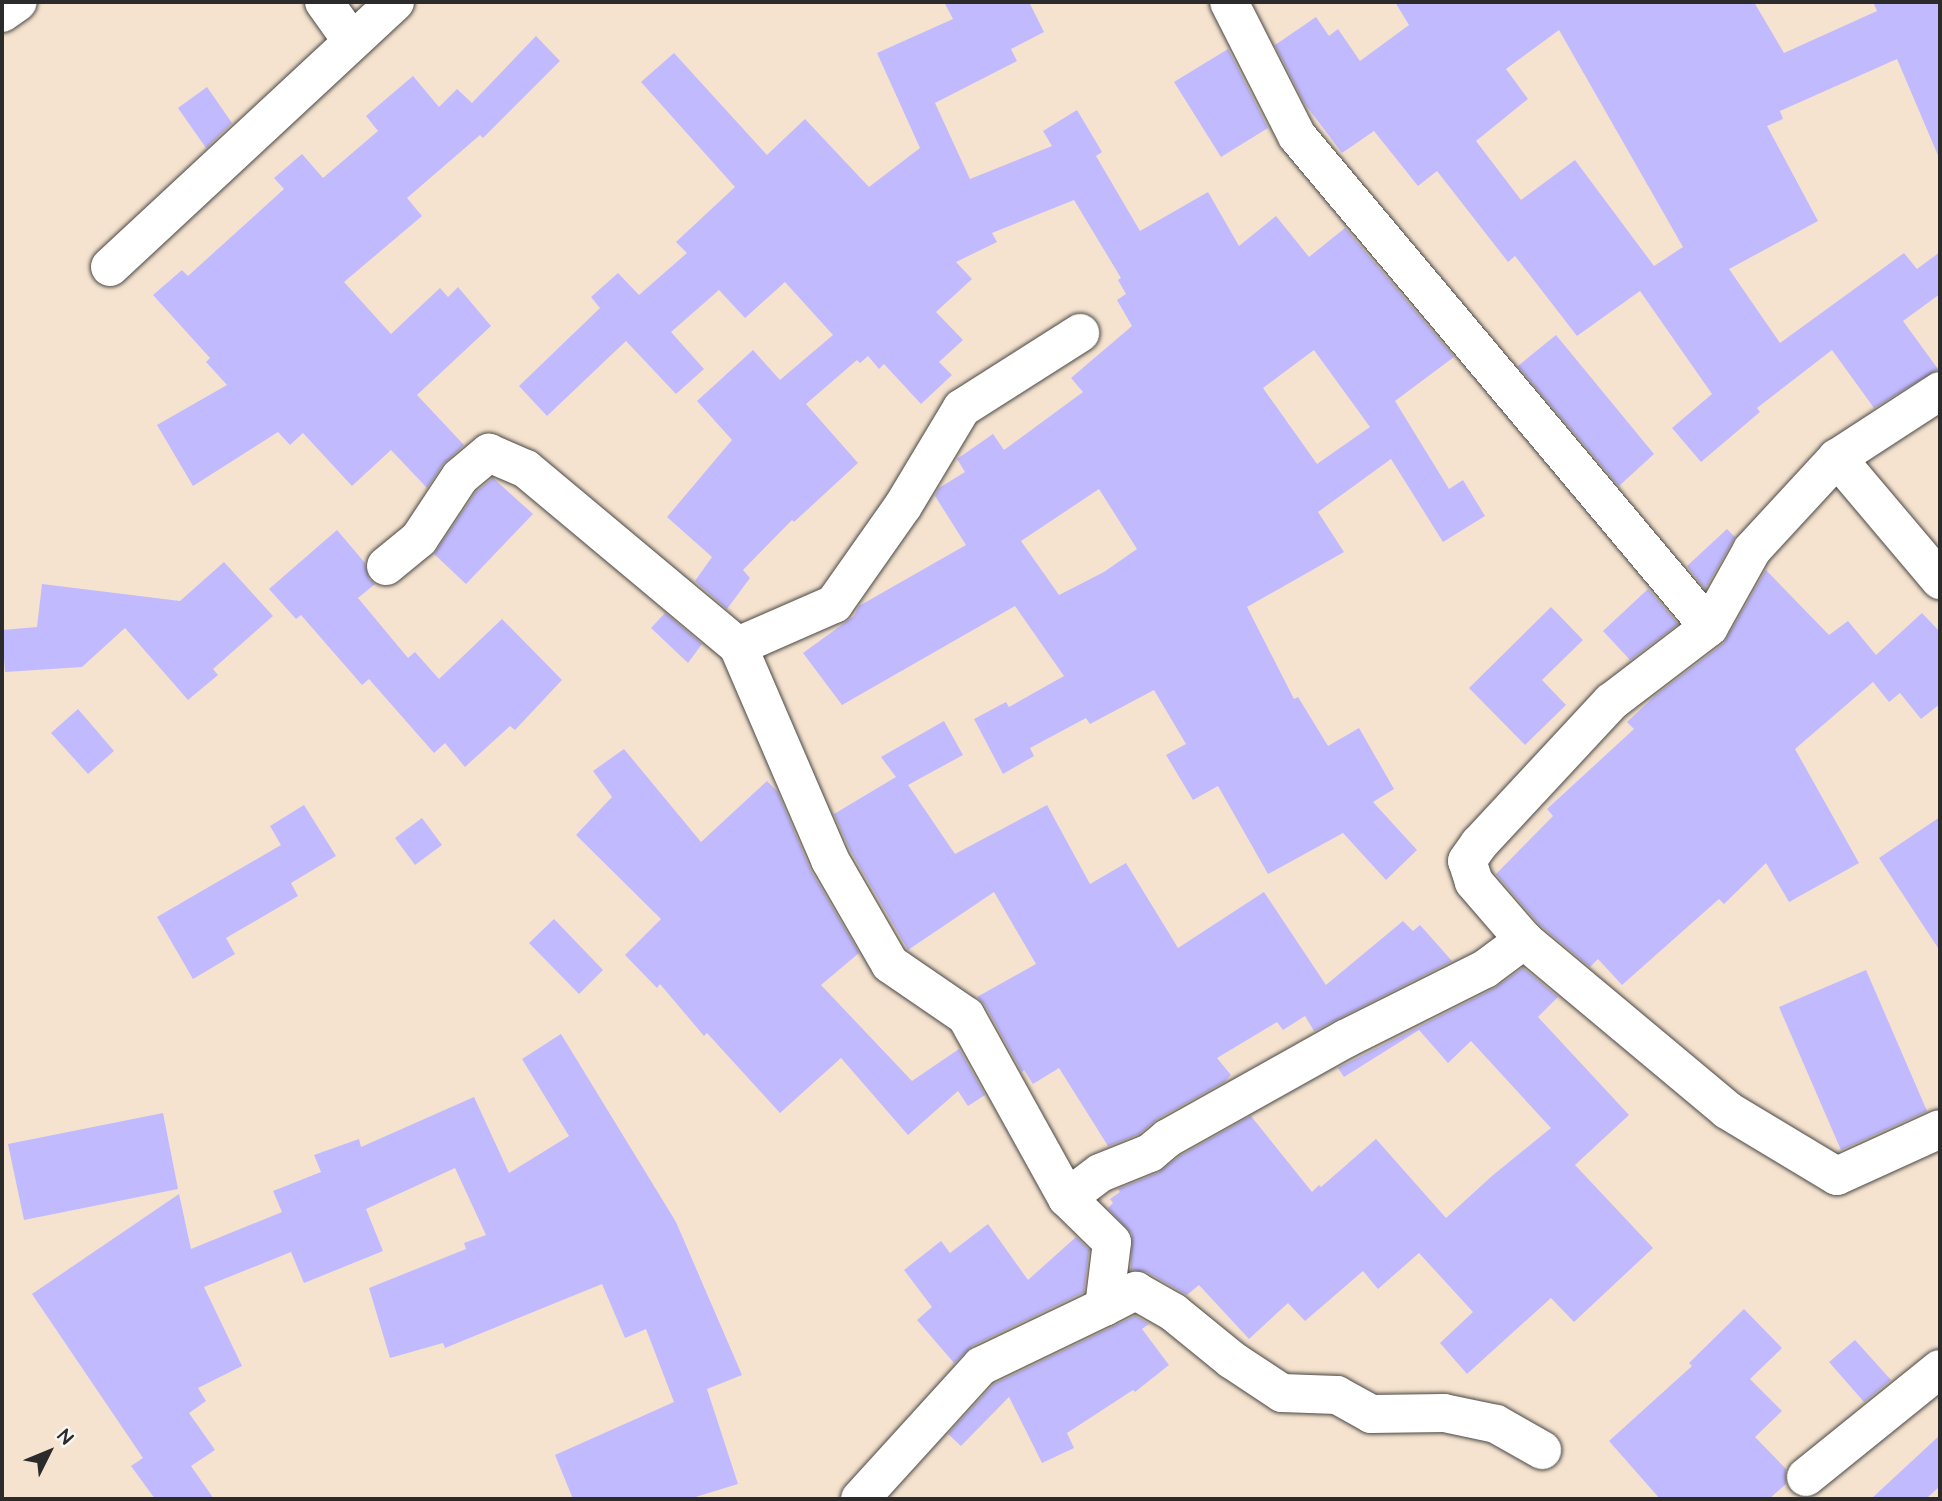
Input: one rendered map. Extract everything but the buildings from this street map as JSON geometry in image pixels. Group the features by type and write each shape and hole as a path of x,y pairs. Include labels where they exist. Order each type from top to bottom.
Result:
{"street":[{"path":"2,13 18,2"},
{"path":"324,2 351,40"},
{"path":"110,267 351,40 395,2"},
{"path":"1229,2 1297,136 1709,627"},
{"path":"738,646 834,604 902,506 961,408 1080,333"},
{"path":"1940,391 1837,458 1752,550 1709,627 1611,702 1479,844 1467,861 1474,882 1524,940 1727,1110 1837,1176 1940,1129"},
{"path":"386,566 419,538 460,477 489,453 526,469 738,646 830,860 890,964 966,1016 1067,1198 1112,1242 1104,1307"},
{"path":"1837,458 1940,580"},
{"path":"1067,1198 1100,1173 1150,1153 1168,1139 1345,1039 1485,969 1524,940"},
{"path":"860,1499 981,1366 1136,1290 1173,1312 1233,1360 1282,1393 1337,1395 1371,1414 1444,1413 1496,1424 1542,1450"},
{"path":"1806,1477 1940,1370"}]}
